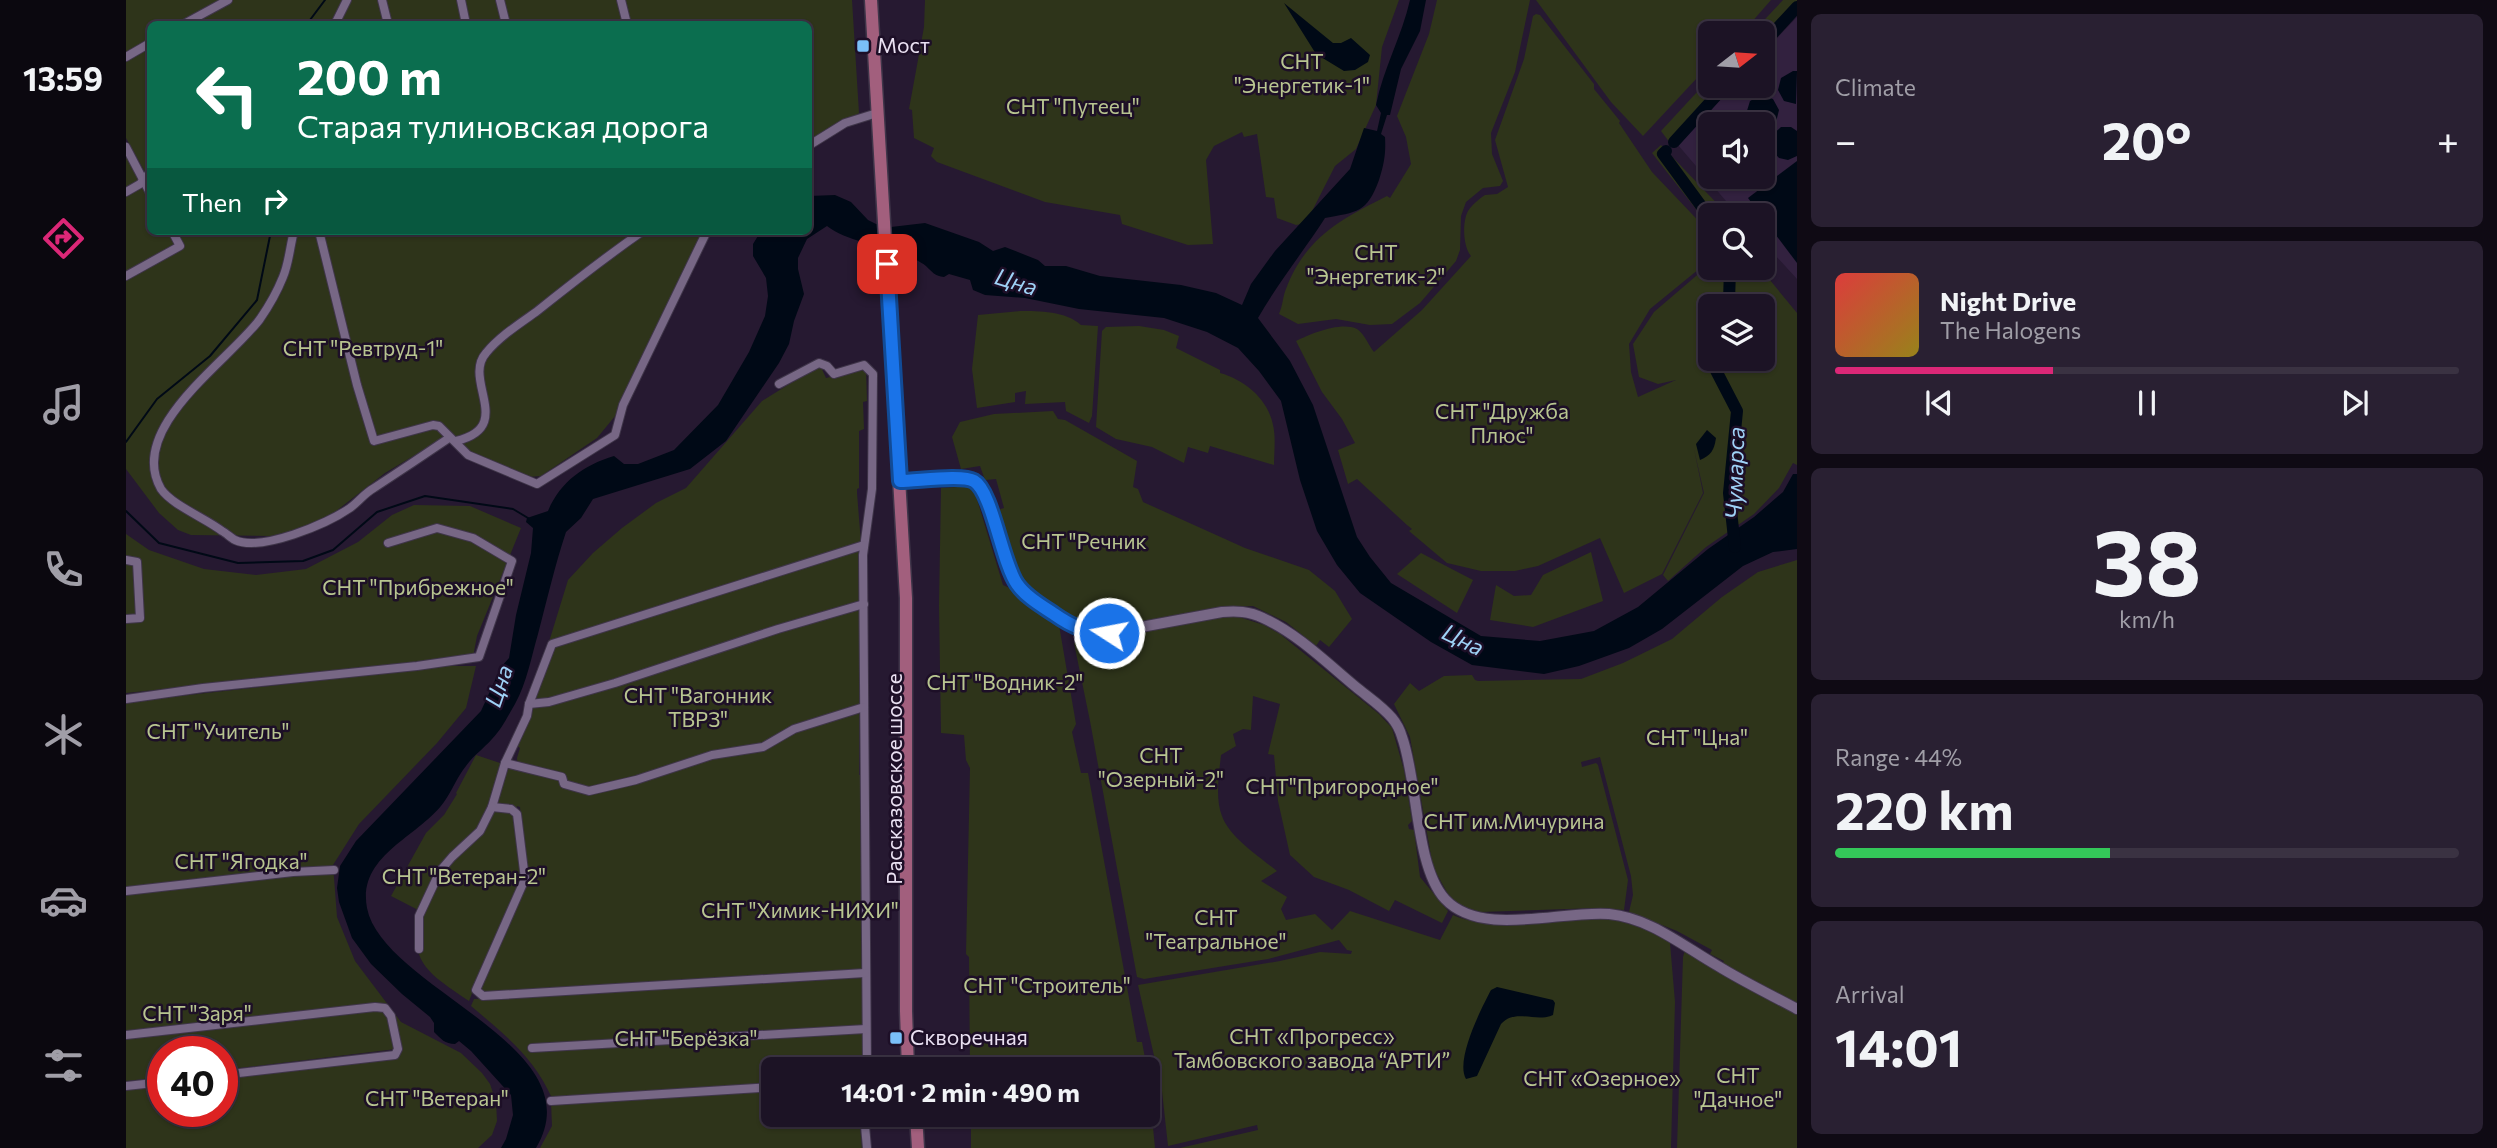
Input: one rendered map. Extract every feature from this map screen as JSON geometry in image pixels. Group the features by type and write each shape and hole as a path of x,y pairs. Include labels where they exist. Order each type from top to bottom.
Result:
{"main road":[{"name":"Рассказовское шоссе","path":"871,0 906,598 908,1057"},
{"name":"Рассказовское шоссе","path":"900,486 915,621 914,1057"},
{"path":"911,1127 912,1148"},
{"path":"917,1127 918,1148"}],"street":[{"path":"190,21 229,0"},
{"path":"336,21 347,0"},
{"path":"382,0 387,21"},
{"path":"461,0 465,21"},
{"path":"500,0 505,21"},
{"path":"621,0 626,21"},
{"path":"126,57 147,45"},
{"path":"812,144 845,123 877,113"},
{"path":"126,147 147,187"},
{"path":"126,192 140,184 147,175"},
{"path":"126,276 180,246 174,235"},
{"path":"293,235 284,275 272,300 257,322 182,400 158,431 153,444 151,458 160,488 177,503 204,517 236,541 259,543 334,518 372,489 453,440 479,431 483,425 485,408 480,369 486,352 638,235"},
{"path":"320,235 371,438 379,441 433,425 439,426 468,455 537,484 615,436 623,405 705,235"},
{"path":"779,384 819,363 827,366 834,374 864,365 873,374 872,489 864,545 867,1057"},
{"path":"900,486 960,478 979,484 990,509 1007,565 1016,583 1035,601 1078,628 1109,633 1240,611 1262,617 1310,649 1390,715 1396,723 1407,752 1429,868 1438,889 1456,909 1472,917 1494,920 1575,913 1626,917 1657,929 1746,983 1797,1009"},
{"path":"126,699 480,657 512,561 473,538 437,528 388,543"},
{"path":"419,949 419,916 440,871 480,831 492,807 505,763 527,716 552,644 864,545"},
{"path":"126,560 137,562 140,618 126,620"},
{"path":"529,705 615,683 778,629 864,604"},
{"path":"505,763 562,778 564,784 589,791 636,780 712,755 763,747 794,729 864,707"},
{"path":"492,807 511,810 517,814 525,879 477,986 479,995 865,973"},
{"path":"126,891 293,872 334,870"},
{"path":"126,1035 375,1007 385,1007 391,1016 398,1049 395,1055 238,1073"},
{"path":"532,1048 866,1029"},
{"path":"126,1086 147,1084"},
{"path":"551,1101 761,1088"},
{"path":"865,1127 867,1148"}],"shaded area":[{"path":"1797,17 1797,279 1775,255 1775,203 1728,203 1716,189 1775,189 1775,112 1709,112 1722,98 1775,98 1775,40"},
{"path":"1698,124 1698,168 1678,145"}],"green space":[{"path":"126,0 224,0 186,21 147,21 147,43 126,54"},
{"path":"233,0 852,0 859,113 812,146 812,21 194,21"},
{"name":"СНТ \"Путеец\"","path":"925,0 1399,0 1382,47 1376,105 1356,149 1335,166 1306,223 1296,225 1277,218 1274,198 1266,197 1257,134 1244,137 1242,132 1214,146 1206,160 1213,244 1188,245 1122,224 1120,215 1045,202 937,162 931,156 934,148 914,138 912,110 909,109 924,27"},
{"name":"СНТ \"Энергетик-2\"","path":"1437,0 1530,0 1515,72 1491,133 1492,154 1503,181 1500,186 1483,188 1466,202 1461,216 1460,250 1456,261 1420,303 1392,324 1370,325 1336,319 1298,324 1279,314 1286,289 1303,256 1314,243 1340,222 1387,196 1390,198 1411,164 1406,137 1397,116 1429,34"},
{"path":"1536,0 1771,0 1753,21 1698,21 1698,77 1643,136 1611,102"},
{"path":"1783,0 1797,0 1797,14 1775,37 1775,21 1763,21"},
{"name":"СНТ \"Дружба Плюс\"","path":"1540,15 1594,84 1594,89 1620,121 1652,172 1698,220 1698,270 1650,309 1629,344 1631,372 1638,397 1676,380 1658,384 1639,377 1633,344 1654,312 1698,274 1698,280 1770,280 1797,313 1797,465 1793,463 1779,488 1754,514 1706,547 1668,581 1663,575 1704,493 1694,449 1703,493 1662,574 1624,593 1600,538 1538,566 1515,571 1481,571 1447,563 1409,531 1412,529 1357,479 1348,484 1338,450 1355,443 1342,419 1322,392 1296,341 1326,329 1350,327 1360,331 1374,352 1422,310 1471,256 1464,234 1468,211 1485,195 1497,194 1508,187 1495,140 1524,59 1533,16"},
{"path":"147,47 145,172 126,138 126,59"},
{"path":"1698,91 1698,98 1719,98 1706,112 1698,112 1698,120 1673,147 1661,131"},
{"path":"1661,145 1698,184 1698,189 1703,189 1717,203 1698,203 1698,212 1652,153"},
{"name":"СНТ \"Ревтруд-1\"","path":"126,153 147,192 147,235 705,236 620,410 597,438 541,476 528,477 472,460 445,437 385,473 331,515 302,528 271,536 191,535 178,530 159,513 126,469"},
{"path":"1020,311 1052,313 1068,317 1081,325 1098,326 1092,416 1089,423 1066,411 1065,402 1025,404 1026,391 1015,393 1015,402 977,408 972,369 978,315"},
{"path":"1139,326 1164,330 1179,336 1176,348 1238,380 1261,399 1273,425 1274,465 1210,446 1208,453 1188,447 1184,463 1152,447 1116,439 1096,427 1102,331 1106,327"},
{"name":"СНТ \"Вагонник ТВРЗ\"","path":"820,365 826,378 866,369 867,401 863,402 864,429 859,431 857,489 861,543 859,775 861,831 864,832 863,969 483,992 480,985 527,878 520,807 517,806 522,878 469,1001 434,975 419,956 417,929 422,912 391,896 426,833 444,815 457,794 476,755 518,769 520,748 517,746 568,580 593,553 622,528 656,503 686,488 762,401"},
{"name":"СНТ \"Речник","path":"1053,411 1058,419 1065,420 1137,461 1133,487 1138,489 1143,502 1245,548 1309,570 1335,591 1352,619 1329,647 1320,640 1316,646 1286,622 1253,606 1213,608 1113,627 1080,622 1046,603 1029,589 1019,575 997,510 1004,508 996,479 985,480 980,466 961,469 952,437 960,422 994,414"},
{"name":"СНТ \"Строитель\"","path":"973,486 1003,585 1014,590 1059,625 1076,724 1072,732 1081,773 1088,773 1137,1042 1142,1042 1145,1057 970,1057 969,957 966,954 970,768 966,760 964,735 941,733 941,488"},
{"name":"СНТ \"Прибрежное\"","path":"414,505 470,506 521,528 477,636 473,657 126,693 126,534 149,550 204,569 256,575 306,569 358,542 392,515"},
{"path":"1591,552 1603,601 1533,627 1490,620 1496,585 1514,596 1531,595 1543,575"},
{"path":"1421,553 1473,580 1457,613 1397,574"},
{"path":"1797,560 1797,1004 1722,964 1724,961 1710,954 1712,950 1677,931 1629,912 1633,895 1631,876 1600,757 1581,762 1582,767 1596,763 1598,765 1628,880 1624,910 1597,908 1480,912 1460,905 1449,896 1433,867 1410,737 1394,704 1410,683 1419,691 1444,676 1472,675 1478,681 1581,679 1623,663 1672,639 1722,597 1758,572"},
{"path":"1236,616 1264,625 1280,634 1379,714 1392,728 1404,770 1412,821 1408,825 1409,829 1414,830 1420,877 1448,911 1442,923 1395,900 1389,911 1349,890 1314,877 1290,855 1278,801 1274,755 1268,754 1280,704 1253,696 1251,730 1243,729 1233,734 1236,746 1221,755 1219,802 1222,816 1231,831 1277,871 1261,881 1287,897 1281,909 1286,920 1315,914 1332,930 1350,911 1440,940 1453,915 1467,920 1495,923 1566,917 1604,918 1645,929 1670,943 1675,1002 1671,1148 1180,1148 1258,1130 1257,1125 1168,1146 1160,1082 1160,1057 1154,1057 1138,985 1320,952 1351,954 1352,951 1347,950 1339,940 1268,959 1144,979 1137,977 1074,643"},
{"path":"448,666 476,666 466,708 437,743 359,824 333,865 337,917 355,961 401,1022 461,1053 490,1084 496,1102 497,1121 492,1135 478,1148 126,1148 126,1089 147,1087 147,1127 238,1127 238,1075 397,1056 396,1049 238,1068 238,1036 147,1036 147,1079 126,1081 126,702"},
{"name":"СНТ \"Дачное\"","path":"1685,950 1738,983 1797,1014 1797,1148 1677,1148"},
{"name":"СНТ \"Берёзка\"","path":"862,978 864,1057 761,1057 761,1086 552,1098 527,1058 471,1006 474,999"},
{"path":"761,1090 761,1127 860,1127 862,1148 540,1148 552,1126 551,1102"},
{"path":"971,1127 1153,1127 1155,1148 971,1148"}],"water":[{"name":"Цна","path":"1410,0 1426,0 1420,31 1401,69 1390,115 1387,115 1381,134 1385,137 1385,154 1375,191 1360,209 1325,218 1258,318 1290,361 1313,405 1357,537 1370,557 1391,583 1481,636 1540,641 1594,631 1638,607 1708,549 1754,517 1783,492 1793,474 1797,474 1797,549 1773,552 1743,566 1662,629 1629,648 1579,666 1544,674 1472,665 1431,642 1360,593 1337,565 1317,531 1300,480 1281,401 1238,348 1207,332 1164,318 1079,309 1025,298 985,295 973,290 970,280 949,274 938,276 907,256 844,236 827,226 807,239 798,258 804,294 789,344 726,441 690,469 593,499 581,518 566,532 526,679 507,718 463,770 444,802 392,848 371,874 366,890 367,908 381,937 409,965 514,1049 538,1079 547,1112 536,1148 501,1148 513,1115 511,1095 459,1041 452,1044 439,1037 434,1032 434,1023 430,1017 371,964 352,938 339,902 337,888 340,866 356,841 481,711 501,667 509,658 531,553 533,528 526,522 527,518 548,511 566,483 593,464 614,456 624,464 638,464 674,450 718,405 749,352 765,316 768,296 766,278 753,256 753,244 759,235 812,235 812,196 835,195 851,202 868,220 876,224 891,227 925,223 979,242 993,251 1005,247 1038,260 1045,266 1066,266 1100,276 1181,285 1216,293 1242,305 1251,284 1275,251 1350,169 1364,128 1377,131 1381,113 1376,105 1379,92"},
{"path":"1284,3 1333,43 1341,43 1351,38 1370,55 1368,62 1355,70 1344,71 1316,54"},
{"path":"1797,71 1796,104 1784,101 1778,90 1781,78"},
{"path":"1756,98 1773,99 1779,110 1776,122 1775,112 1747,112 1750,101"},
{"path":"1781,127 1791,127 1797,131 1797,156 1788,160 1779,158 1775,154 1775,132"},
{"path":"1797,161 1797,263 1775,234 1775,203 1752,203 1748,198 1760,189 1775,189 1775,178"},
{"path":"1707,430 1716,438 1711,452 1700,460 1696,444"},
{"path":"1497,987 1553,1000 1553,1015 1507,1019 1501,1024 1477,1076 1466,1079 1466,1048 1481,1009 1491,990"}],"waterway":[{"path":"309,21 325,0"},
{"name":"Чумарса","path":"1775,31 1797,7"},
{"name":"Чумарса","path":"1674,142 1714,98"},
{"name":"Чумарса","path":"1666,151 1663,154 1699,203"},
{"path":"126,442 157,399 210,356 257,300 270,235"},
{"name":"Чумарса","path":"1729,294 1730,280"},
{"name":"Чумарса","path":"1716,371 1737,411 1729,493 1735,547"},
{"path":"126,511 159,543 238,563 303,561 333,550 377,512 425,496 513,509 528,518"}],"place":[{"name":"Мост","path":"863,46"},
{"name":"Скворечная","path":"896,1038"}],"route":[{"path":"887,264 900,481 967,478 979,484 990,509 1007,565 1019,587 1072,625 1090,632 1109,633"}],"park label":[{"name":"СНТ \"Энергетик-1\"","path":"1302,74"},
{"name":"СНТ \"Водник-2\"","path":"1005,683"},
{"name":"СНТ \"Учитель\"","path":"218,732"},
{"name":"СНТ \"Цна\"","path":"1697,738"},
{"name":"СНТ \"Озерный-2\"","path":"1161,768"},
{"name":"СНТ\"Пригородное\"","path":"1342,787"},
{"name":"СНТ им.Мичурина","path":"1514,822"},
{"name":"СНТ \"Ягодка\"","path":"241,862"},
{"name":"СНТ \"Ветеран-2\"","path":"464,877"},
{"name":"СНТ \"Химик-НИХИ\"","path":"800,911"},
{"name":"СНТ \"Театральное\"","path":"1216,930"},
{"name":"СНТ \"Заря\"","path":"197,1014"},
{"name":"СНТ «Прогресс» Тамбовского завода “АРТИ”","path":"1312,1049"},
{"name":"СНТ «Озерное»","path":"1602,1079"},
{"name":"СНТ \"Ветеран\"","path":"437,1099"}]}
